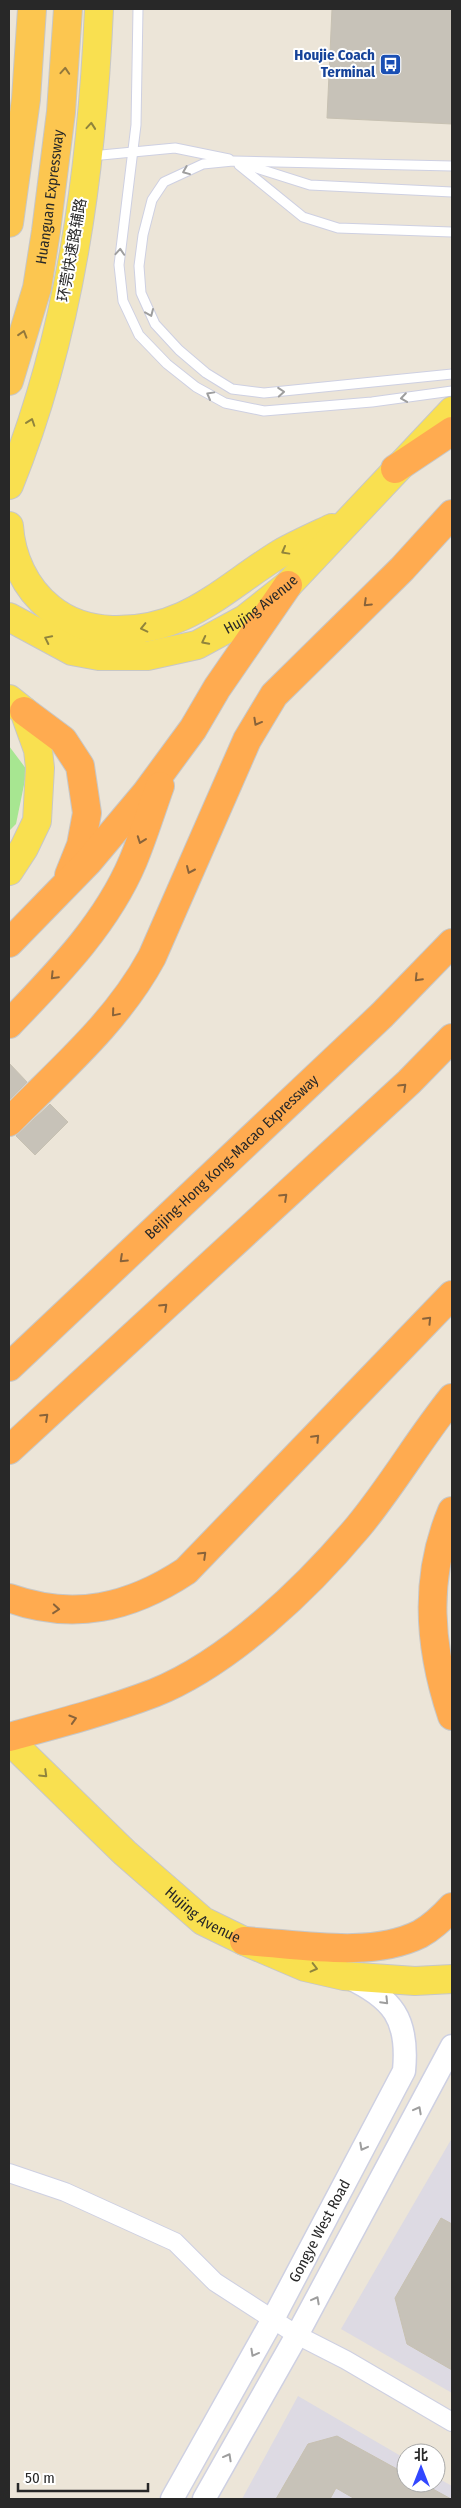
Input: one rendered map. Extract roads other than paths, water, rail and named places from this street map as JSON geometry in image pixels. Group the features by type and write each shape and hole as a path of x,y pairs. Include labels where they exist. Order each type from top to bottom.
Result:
{"highway":[{"path":"9,223 26,99 32,9"},
{"name":"Huanguan Expressway","path":"9,381 37,288 61,112 68,9"},
{"path":"395,469 452,431"},
{"path":"9,1122 104,1026 138,981 152,957 247,740 274,695 402,569 452,514"},
{"path":"9,943 64,888 130,813 170,762 288,584"},
{"path":"14,706 63,740 80,766 87,813 81,845 64,888"},
{"path":"9,1024 68,962 98,921 132,863 170,762"},
{"name":"Beijing-Hong Kong-Macao Expressway","path":"9,1367 382,1015 452,943"},
{"path":"9,1450 410,1082 452,1038"},
{"path":"9,1598 27,1605 54,1609 82,1610 110,1606 137,1598 163,1586 178,1576 207,1552 452,1295"},
{"path":"9,1738 156,1692 199,1669 242,1641 282,1607 358,1527 452,1398"},
{"path":"452,1512 442,1536 436,1560 431,1608 435,1656 452,1716"},
{"path":"244,1941 363,1948 392,1943 419,1934 440,1920 452,1907"}],"main road":[{"name":"环莞快速路辅路","path":"9,504 12,476 43,386 74,248 88,156 99,9"},
{"name":"Hujing Avenue","path":"9,617 72,651 99,656 147,656 197,645 245,619 288,584 452,411"},
{"path":"9,526 10,540 22,575 38,599 64,620 95,629 133,630 175,621 213,600 282,553 345,522"},
{"path":"9,871 24,848 37,820 40,790 38,750 14,706"},
{"name":"Hujing Avenue","path":"9,1738 125,1853 203,1921 244,1941 305,1966 344,1976 415,1981 452,1979"}],"street":[{"name":"Gongye West Road","path":"172,2499 273,2319 404,2071 406,2045 399,2020 391,2007 386,2000 365,1985 344,1976"},
{"name":"Gongye West Road","path":"204,2499 297,2334 452,2046"},
{"path":"9,2172 65,2192 175,2242 215,2282 297,2334 346,2360 452,2422"}],"lane":[{"path":"138,9 133,152 128,200 121,233 119,265 123,301 139,335 167,364 196,387 225,403 264,411 372,402 452,391"},
{"path":"88,156 175,148 233,161 310,185 452,192"},
{"path":"233,161 303,217 338,228 452,232"},
{"path":"452,166 233,161 203,164 164,182 152,200 142,235 139,266 142,293 155,324 179,350 206,373 232,389 264,394 452,374"}],"place":[{"name":"Houjie Coach Terminal","path":"391,64"}]}
